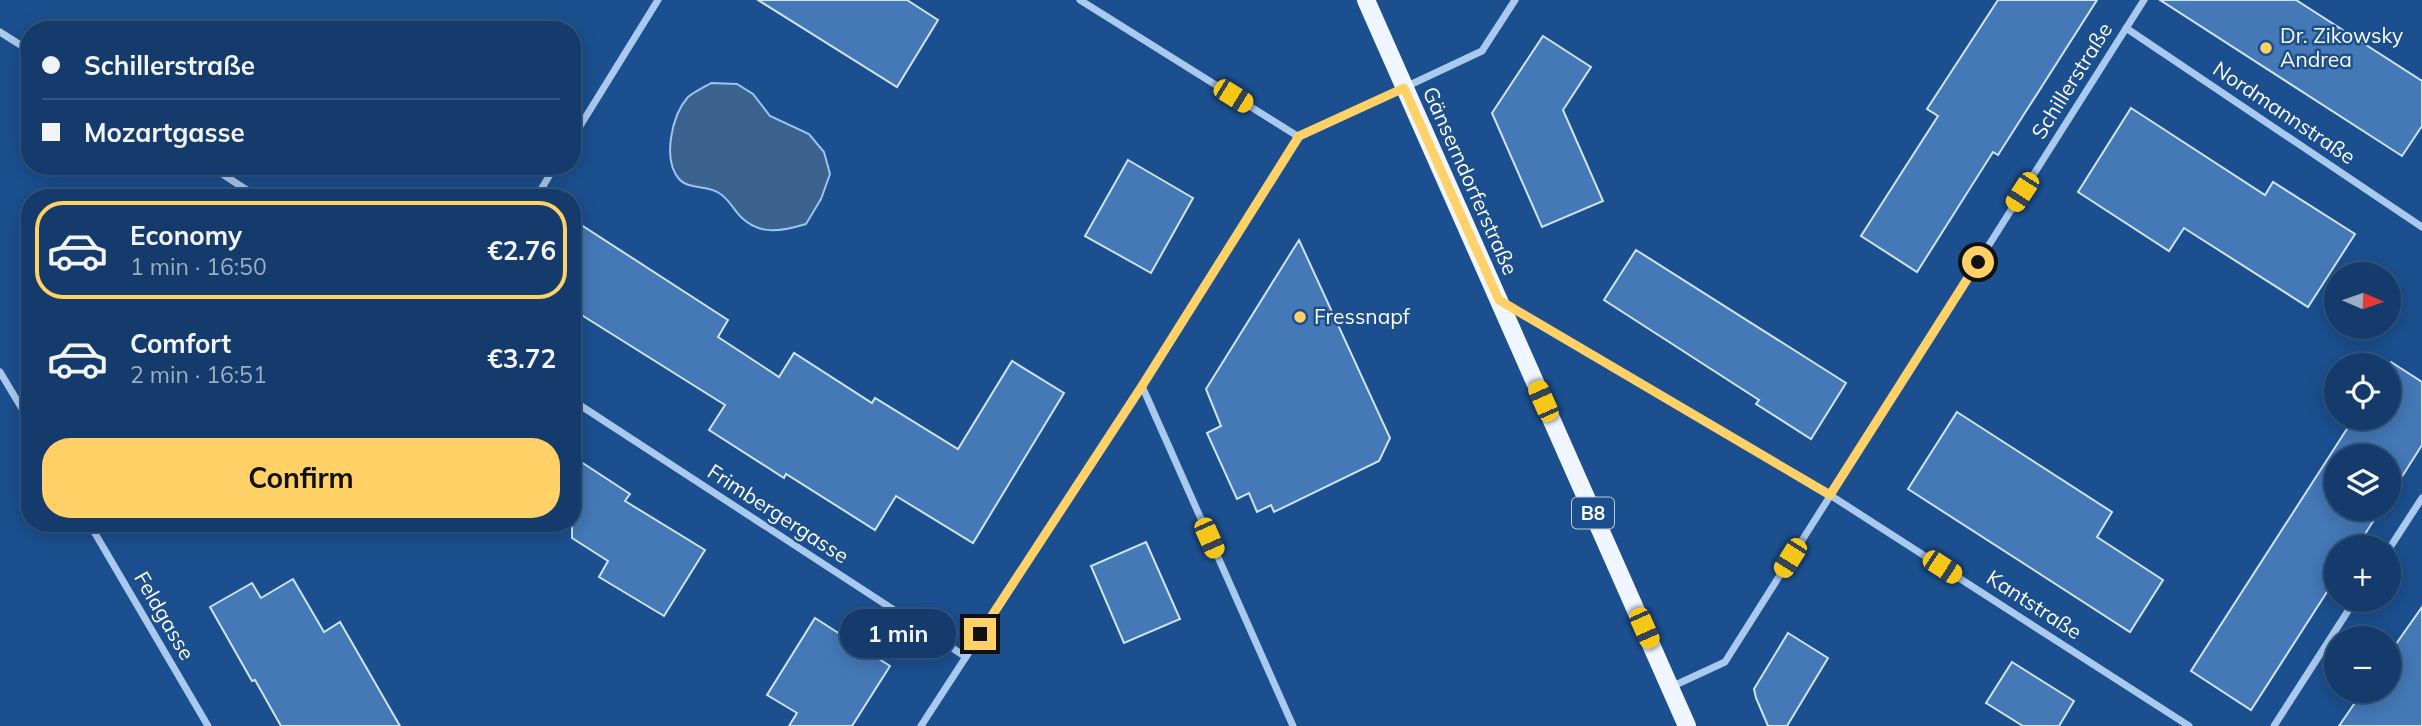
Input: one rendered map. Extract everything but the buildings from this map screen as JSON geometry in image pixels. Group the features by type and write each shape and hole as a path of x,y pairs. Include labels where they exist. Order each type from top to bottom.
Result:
{"main road":[{"name":"Gänserndorferstraße","path":"1366,0 1687,726"}],"street":[{"path":"581,124 658,0"},
{"path":"1080,0 1299,136"},
{"path":"921,726 1142,386 1299,136 1482,51 1515,0"},
{"name":"Schillerstraße","path":"1670,688 1725,662 2144,0"},
{"name":"Nordmannstraße","path":"2126,28 2422,227"},
{"path":"0,32 21,45"},
{"path":"224,175 245,189"},
{"name":"Kantstraße","path":"1499,300 1830,495 2189,726"},
{"path":"0,372 21,407"},
{"path":"1142,386 1293,726"},
{"name":"Frimbergergasse","path":"581,406 965,657"},
{"path":"2398,535 2422,498"},
{"name":"Feldgasse","path":"94,532 208,726"},
{"path":"2274,726 2348,612"}],"water":[{"path":"711,83 737,84 753,94 770,116 809,134 824,152 830,174 821,199 806,224 780,230 756,227 741,217 719,193 688,185 679,179 671,160 670,149 677,115 688,97"}],"place":[{"name":"Dr. Zikowsky Andrea","path":"2266,48"},
{"name":"Fressnapf","path":"1300,317"}],"route":[{"path":"980,634 1142,386 1299,136 1404,88 1499,300 1830,495 1978,262"}]}
